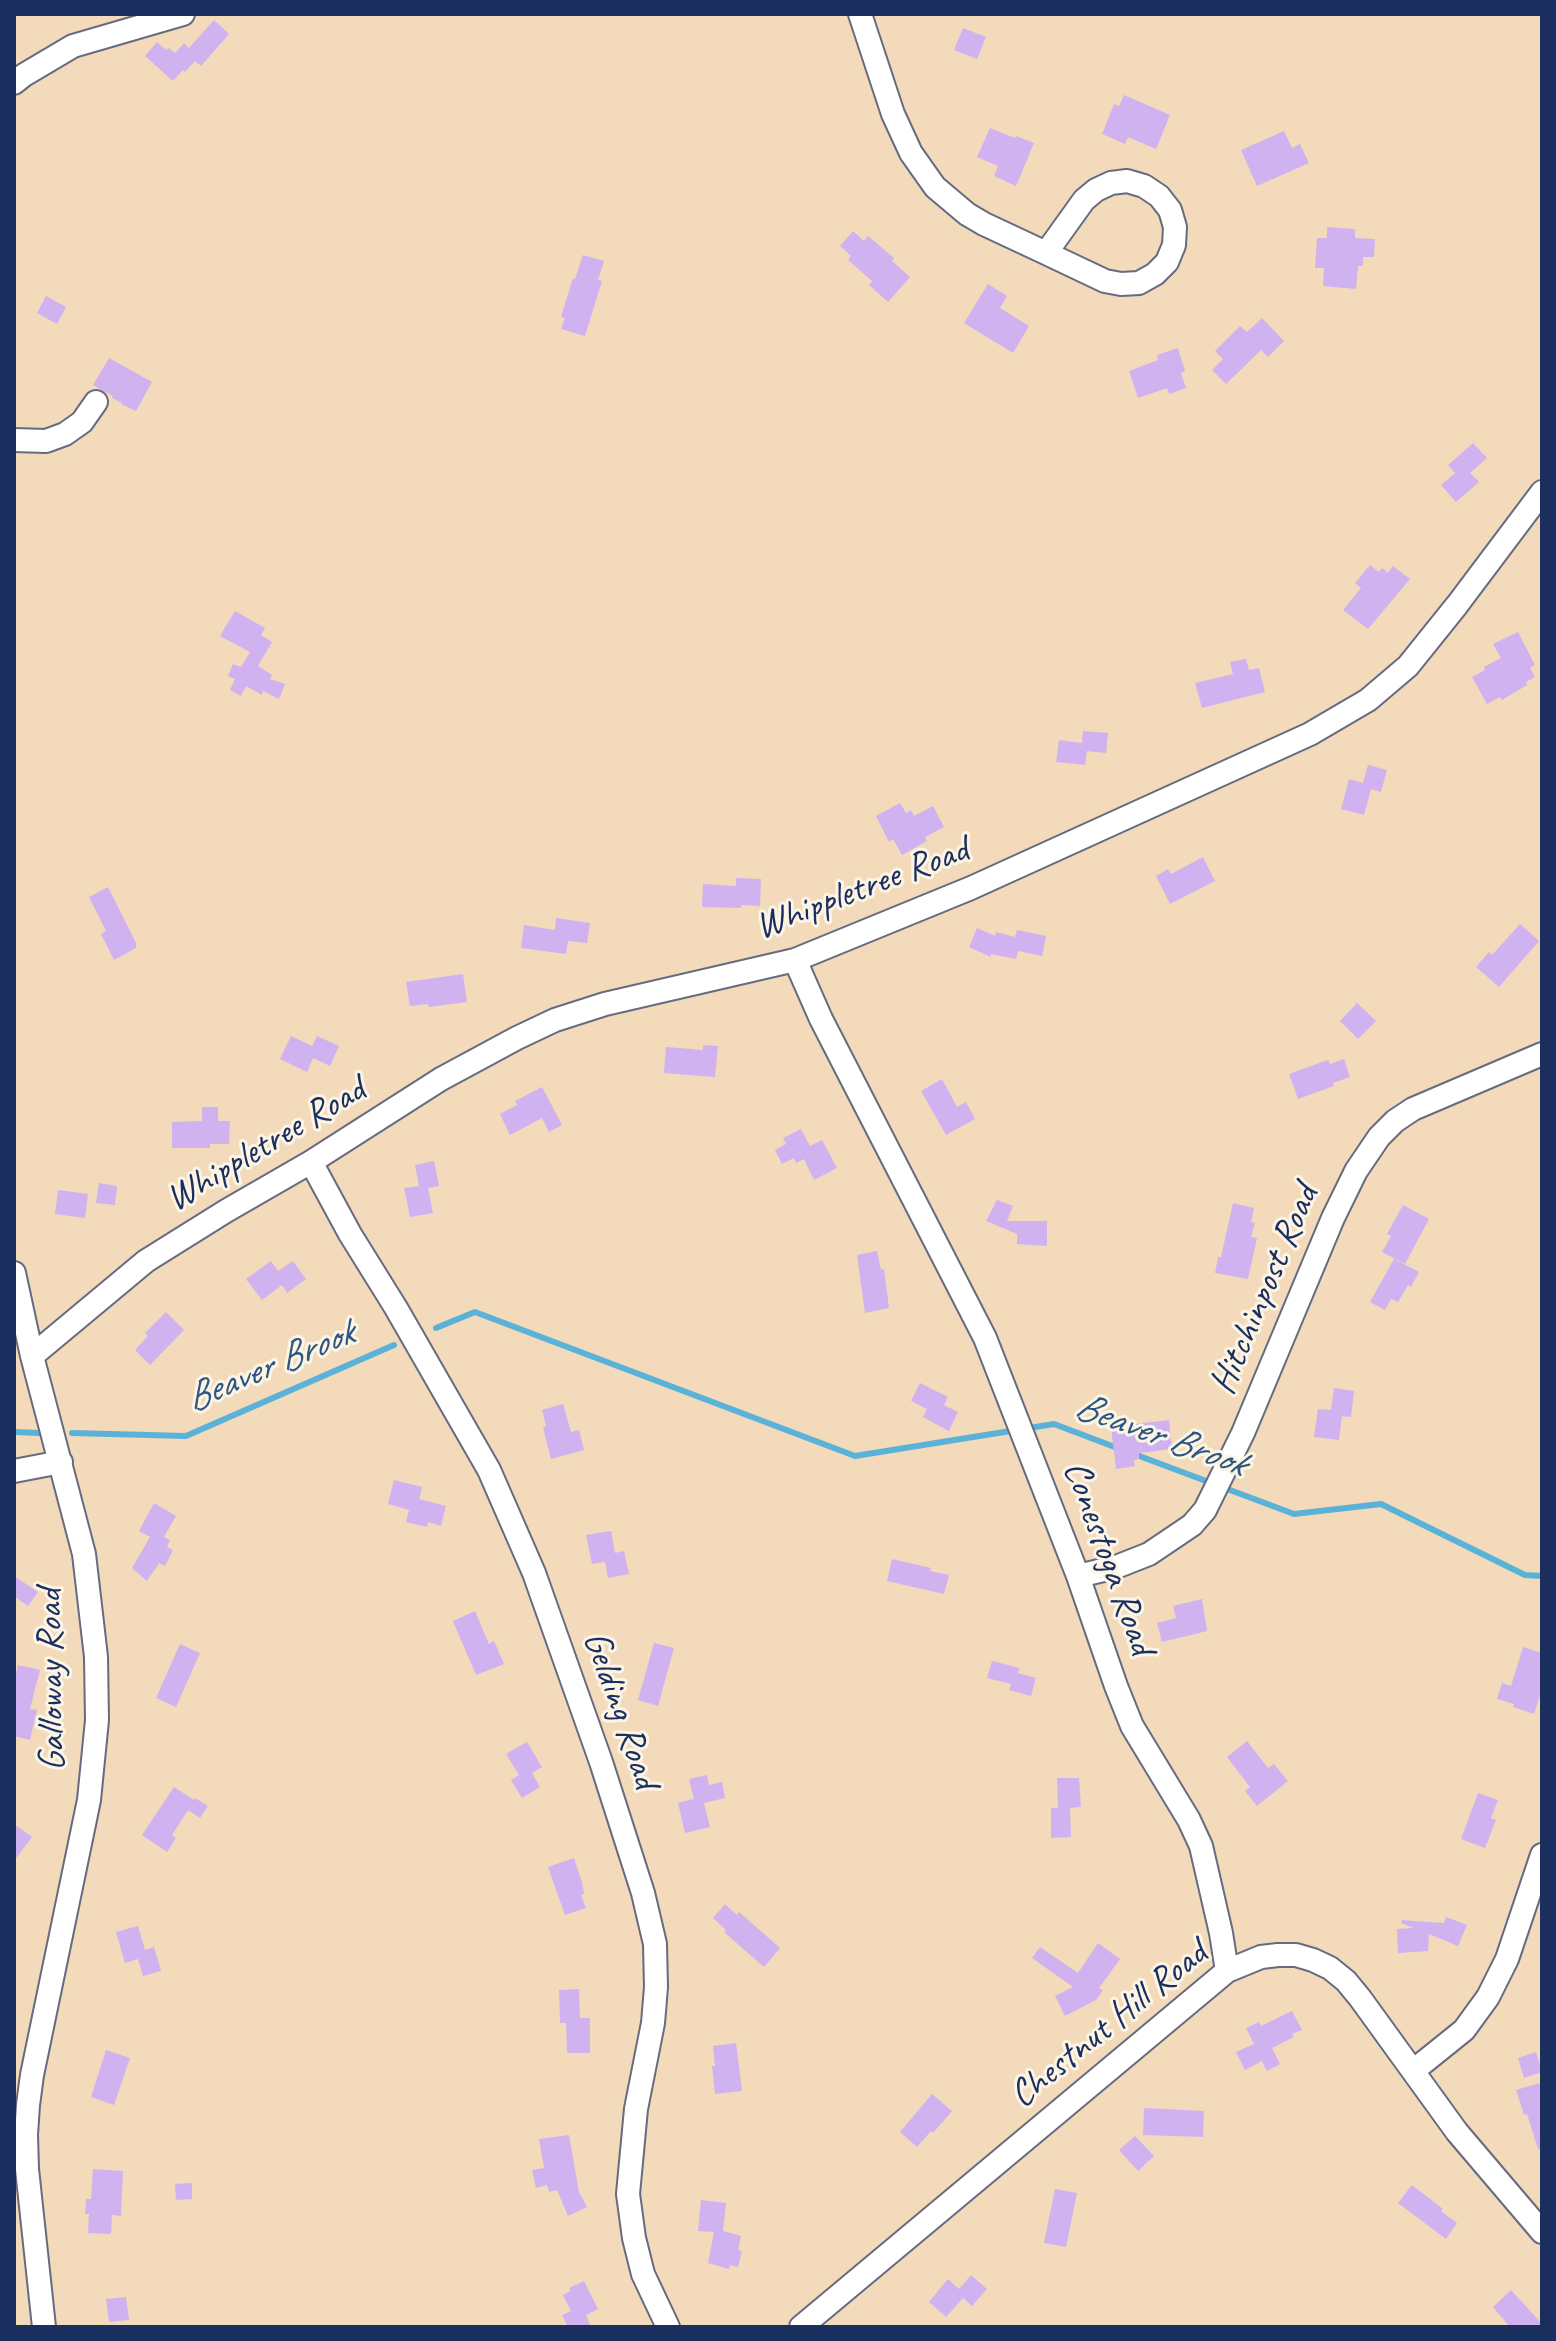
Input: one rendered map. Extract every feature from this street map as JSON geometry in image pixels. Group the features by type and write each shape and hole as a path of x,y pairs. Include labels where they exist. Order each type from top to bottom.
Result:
{"street":[{"path":"14,83 73,46 183,14"},
{"path":"860,14 897,124 922,171 935,187 967,214 984,224 1105,281 1121,284 1139,283 1167,262 1174,245 1175,227 1170,210 1159,196 1144,186 1127,181 1111,183 1084,200 1046,253"},
{"path":"14,440 46,441 65,434 82,422 96,402"},
{"name":"Whippletree Road","path":"32,1356 146,1261 441,1079 517,1038 555,1020 605,1004 795,960 971,888 1310,734 1368,700 1408,666 1542,492"},
{"name":"Conestoga Road","path":"795,960 821,1019 985,1338 1078,1576 1132,1726 1189,1820 1201,1846 1227,1971"},
{"name":"Hitchinpost Road","path":"1078,1576 1116,1567 1149,1554 1172,1541 1205,1510 1254,1408 1333,1218 1356,1171 1379,1137 1413,1109 1542,1054"},
{"name":"Gelding Road","path":"311,1162 489,1470 534,1573 601,1762 643,1893 655,1944 656,1987 653,2023 636,2109 628,2194 643,2274 668,2327"},
{"name":"Galloway Road","path":"14,1273 32,1356 84,1554 96,1657 97,1720 89,1800 28,2105 30,2215 44,2327"},
{"path":"14,1471 61,1462"},
{"path":"1413,2071 1464,2030 1488,1997 1507,1959 1542,1855"},
{"name":"Chestnut Hill Road","path":"801,2327 1227,1971 1261,1957 1296,1955 1330,1968 1346,1981 1457,2132 1542,2232"}],"building":[{"path":"214,20 229,34 201,66 195,61 173,81 145,56 157,42 175,53 184,43 189,48"},
{"path":"963,28 986,37 977,59 954,50"},
{"path":"1124,95 1170,115 1156,149 1128,137 1125,144 1102,134 1114,104 1119,106"},
{"path":"990,128 1034,143 1016,186 994,176 998,166 977,157"},
{"path":"1284,131 1292,148 1300,144 1309,163 1257,186 1241,150"},
{"path":"1327,227 1355,229 1355,238 1375,239 1374,257 1363,257 1363,266 1358,266 1356,289 1323,286 1324,268 1315,268 1317,238 1327,238"},
{"path":"853,231 864,241 868,236 894,258 892,261 910,277 888,302 869,285 872,281 848,260 851,256 840,246"},
{"path":"583,255 604,261 598,280 602,281 585,336 561,329 565,318 561,317"},
{"path":"988,284 1007,296 1000,308 1029,326 1013,353 964,323"},
{"path":"46,296 66,307 57,324 37,313"},
{"path":"1262,318 1284,341 1268,357 1261,350 1226,384 1212,370 1223,359 1215,351 1240,326 1247,332"},
{"path":"1178,348 1186,388 1169,394 1167,388 1138,398 1129,371 1158,360 1157,355"},
{"path":"109,358 152,382 136,411 93,385"},
{"path":"1473,443 1487,458 1470,473 1479,482 1456,502 1441,485 1455,473 1448,465"},
{"path":"1370,565 1379,572 1382,568 1388,573 1393,566 1410,579 1368,629 1343,610 1361,588 1355,583"},
{"path":"235,611 265,628 261,635 272,642 258,666 272,675 270,679 285,684 279,699 263,691 262,695 246,686 241,696 230,690 235,679 228,676 233,664 241,667 250,652 220,636"},
{"path":"1518,632 1535,665 1530,668 1535,677 1502,700 1500,697 1487,704 1472,677 1501,658 1493,644"},
{"path":"1246,659 1249,670 1259,668 1265,692 1202,708 1195,683 1233,674 1230,662"},
{"path":"1083,731 1108,733 1106,753 1087,751 1085,765 1056,762 1059,740 1082,743"},
{"path":"1368,765 1387,770 1381,792 1371,789 1364,815 1341,809 1349,779 1363,783"},
{"path":"900,803 906,813 911,810 914,816 933,806 944,827 902,855 893,839 889,842 876,816"},
{"path":"1203,857 1215,881 1170,904 1156,876 1168,869 1171,874"},
{"path":"736,878 761,879 760,906 702,907 703,884 736,886"},
{"path":"108,887 136,943 136,948 114,960 101,934 106,931 89,897"},
{"path":"556,918 590,923 587,943 568,941 566,954 521,948 524,925 555,930"},
{"path":"1520,924 1539,941 1499,987 1476,967 1489,952 1492,955"},
{"path":"977,928 995,936 996,932 1015,937 1017,930 1046,936 1042,956 1018,951 1016,959 991,954 991,957 969,947"},
{"path":"463,974 467,1002 410,1006 406,982"},
{"path":"1357,1003 1376,1021 1358,1039 1340,1021"},
{"path":"291,1036 312,1046 317,1036 339,1046 330,1066 313,1058 307,1072 280,1059"},
{"path":"703,1045 718,1046 715,1077 664,1073 666,1047 703,1050"},
{"path":"1344,1059 1350,1077 1298,1099 1289,1074 1328,1060 1330,1064"},
{"path":"942,1079 957,1107 966,1102 975,1119 946,1135 921,1091"},
{"path":"542,1087 562,1125 549,1132 542,1118 510,1135 500,1114 517,1105 515,1101"},
{"path":"202,1107 218,1107 218,1121 230,1121 229,1144 210,1144 210,1148 172,1148 172,1122 202,1121"},
{"path":"801,1129 810,1146 822,1140 837,1168 814,1180 804,1159 796,1163 794,1158 782,1164 775,1150 786,1144 783,1138"},
{"path":"434,1161 439,1186 428,1188 433,1213 410,1217 404,1188 419,1186 415,1165"},
{"path":"99,1183 117,1186 115,1205 96,1203"},
{"path":"58,1190 88,1194 85,1218 55,1214"},
{"path":"997,1200 1013,1206 1007,1221 1047,1221 1047,1246 1017,1244 1017,1234 986,1221"},
{"path":"1233,1203 1254,1208 1251,1222 1255,1223 1251,1237 1257,1238 1248,1279 1215,1273"},
{"path":"1403,1205 1429,1219 1405,1264 1382,1252 1391,1236 1387,1234"},
{"path":"877,1251 881,1270 884,1269 889,1308 865,1313 857,1255"},
{"path":"1394,1259 1419,1272 1398,1302 1391,1299 1385,1310 1370,1302"},
{"path":"271,1261 278,1271 293,1261 306,1279 287,1293 282,1285 262,1300 246,1279"},
{"path":"166,1312 184,1330 150,1365 135,1350 148,1336 145,1333"},
{"path":"920,1383 948,1397 944,1405 958,1412 949,1431 923,1417 927,1409 911,1401"},
{"path":"1334,1388 1354,1391 1351,1417 1342,1416 1339,1440 1314,1437 1318,1409 1331,1410"},
{"path":"563,1404 571,1432 579,1430 584,1450 551,1459 542,1410"},
{"path":"1169,1420 1172,1449 1139,1453 1139,1459 1134,1460 1135,1466 1116,1469 1111,1427"},
{"path":"394,1480 422,1487 419,1499 446,1506 441,1526 428,1522 427,1527 406,1522 409,1510 388,1504"},
{"path":"154,1503 176,1516 164,1537 170,1540 167,1547 173,1550 165,1566 159,1563 147,1581 132,1568 150,1537 139,1531"},
{"path":"611,1531 615,1553 624,1551 629,1574 608,1578 605,1562 592,1564 586,1535"},
{"path":"892,1559 949,1575 944,1594 887,1581"},
{"path":"14,1576 38,1592 28,1606 14,1596"},
{"path":"1202,1599 1207,1631 1162,1642 1157,1623 1176,1618 1173,1606"},
{"path":"475,1611 489,1644 494,1641 504,1664 476,1675 453,1621"},
{"path":"654,1643 674,1648 658,1706 638,1700"},
{"path":"180,1644 200,1653 176,1707 156,1698"},
{"path":"1523,1647 1542,1653 1542,1689 1534,1714 1497,1699 1502,1683 1511,1686"},
{"path":"992,1661 1019,1668 1018,1673 1036,1678 1031,1696 1009,1690 1011,1684 987,1678"},
{"path":"18,1665 40,1670 30,1709 37,1710 30,1740 14,1736 14,1682"},
{"path":"1247,1741 1268,1768 1274,1764 1288,1781 1257,1806 1245,1791 1250,1787 1227,1757"},
{"path":"527,1742 542,1767 532,1773 540,1787 522,1798 511,1780 519,1775 506,1754"},
{"path":"707,1775 709,1785 722,1782 725,1798 704,1803 710,1827 685,1833 678,1803 694,1799 689,1779"},
{"path":"1057,1778 1079,1778 1081,1807 1070,1808 1071,1837 1051,1838 1051,1808 1058,1808"},
{"path":"174,1787 208,1806 200,1818 188,1810 172,1835 176,1838 167,1852 142,1835"},
{"path":"1478,1793 1498,1800 1491,1818 1496,1820 1485,1848 1461,1839"},
{"path":"14,1824 32,1837 14,1861"},
{"path":"574,1858 586,1908 565,1915 548,1867"},
{"path":"725,1904 737,1915 739,1912 780,1948 764,1967 724,1932 726,1930 713,1918"},
{"path":"1446,1917 1467,1925 1458,1946 1429,1934 1428,1951 1398,1953 1397,1929 1414,1928 1401,1923 1402,1920 1444,1923"},
{"path":"138,1926 145,1950 154,1947 161,1971 143,1976 138,1959 125,1963 116,1932"},
{"path":"1098,1943 1120,1959 1099,1988 1103,1990 1096,2000 1065,2016 1055,1996 1073,1987 1032,1958 1040,1947 1078,1973"},
{"path":"579,1989 580,2018 590,2018 590,2053 567,2053 566,2023 560,2023 559,1990"},
{"path":"1292,2011 1302,2030 1272,2048 1280,2064 1267,2071 1262,2061 1245,2070 1236,2052 1254,2044 1246,2028 1259,2022 1261,2026"},
{"path":"736,2043 742,2091 715,2094 713,2046"},
{"path":"106,2050 130,2058 114,2105 91,2097"},
{"path":"1536,2052 1542,2072 1524,2078 1518,2058"},
{"path":"1539,2083 1542,2091 1542,2149 1538,2149 1516,2090"},
{"path":"932,2094 952,2111 917,2147 900,2132"},
{"path":"1144,2108 1204,2111 1203,2137 1143,2135"},
{"path":"569,2135 579,2192 587,2207 568,2216 557,2190 549,2192 547,2185 536,2188 532,2170 544,2168 539,2139"},
{"path":"1135,2136 1154,2156 1138,2171 1119,2150"},
{"path":"93,2169 123,2171 121,2216 112,2215 111,2234 88,2233 86,2199 91,2199"},
{"path":"192,2183 192,2199 176,2200 175,2184"},
{"path":"1412,2185 1457,2223 1446,2239 1398,2203"},
{"path":"1055,2189 1077,2193 1066,2247 1044,2243"},
{"path":"701,2200 726,2203 723,2231 741,2236 738,2250 742,2251 738,2267 730,2265 729,2269 708,2263 714,2232 698,2231"},
{"path":"971,2275 987,2289 972,2306 963,2298 946,2317 929,2302 948,2279 959,2289"},
{"path":"584,2281 598,2309 586,2315 591,2327 568,2327 562,2315 571,2311 563,2295 571,2291 569,2288"},
{"path":"1511,2290 1542,2327 1510,2327 1493,2307"},
{"path":"126,2297 129,2320 109,2322 106,2299"}],"waterway":[{"name":"Beaver Brook","path":"436,1328 475,1312 855,1456 1054,1424 1120,1449"},
{"name":"Beaver Brook","path":"72,1433 186,1436 394,1345"},
{"name":"Beaver Brook","path":"14,1432 39,1433"},
{"name":"Beaver Brook","path":"1134,1454 1294,1514 1381,1504 1525,1575 1542,1576"}]}
